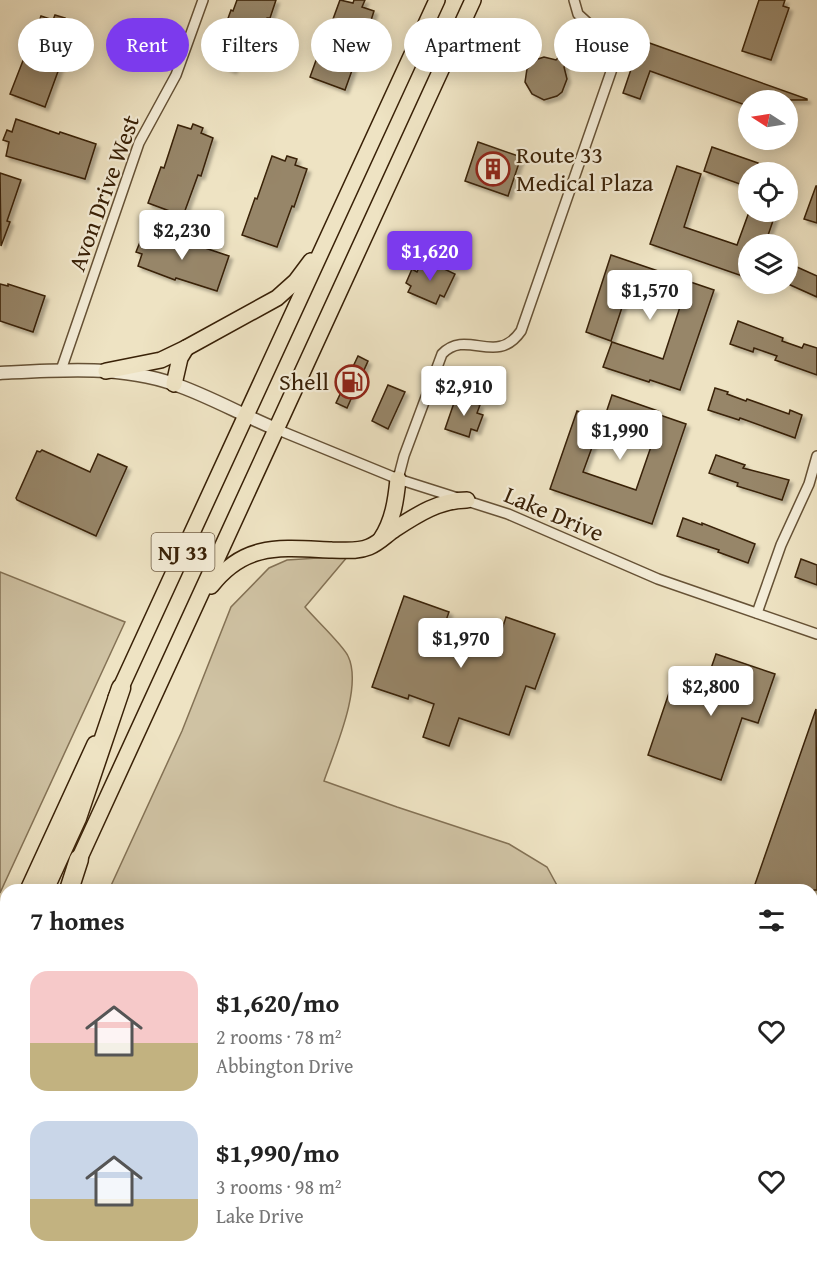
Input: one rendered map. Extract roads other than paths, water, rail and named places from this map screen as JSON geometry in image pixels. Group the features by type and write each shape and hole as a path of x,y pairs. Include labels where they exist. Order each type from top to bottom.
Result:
{"highway":[{"name":"NJ 33","path":"30,884 437,0"},
{"name":"NJ 33","path":"79,859 473,0"},
{"path":"106,371 161,360 277,298 296,281 310,262 346,201"},
{"path":"174,384 180,358 186,348"},
{"path":"380,541 387,530 393,512 398,480"},
{"path":"196,605 223,571 238,559 279,548 354,550 367,548 433,506 467,500"},
{"path":"47,884 77,818 121,688"},
{"path":"69,884 79,859"}],"street":[{"name":"Avon Drive West","path":"61,370 139,143 176,75 203,0"},
{"path":"398,480 404,456 442,354 448,348 463,343 499,348 508,345 521,331 612,69 614,57 610,43 578,14 574,0"},
{"path":"0,373 61,370 106,371 136,375 174,384 276,429"},
{"name":"Lake Drive","path":"276,429 398,480 467,500 549,530 658,579 817,634"},
{"path":"757,613 781,544 809,484 817,456"}],"place":[{"name":"Route 33 Medical Plaza","path":"493,169"},
{"name":"Shell","path":"352,382"}]}
